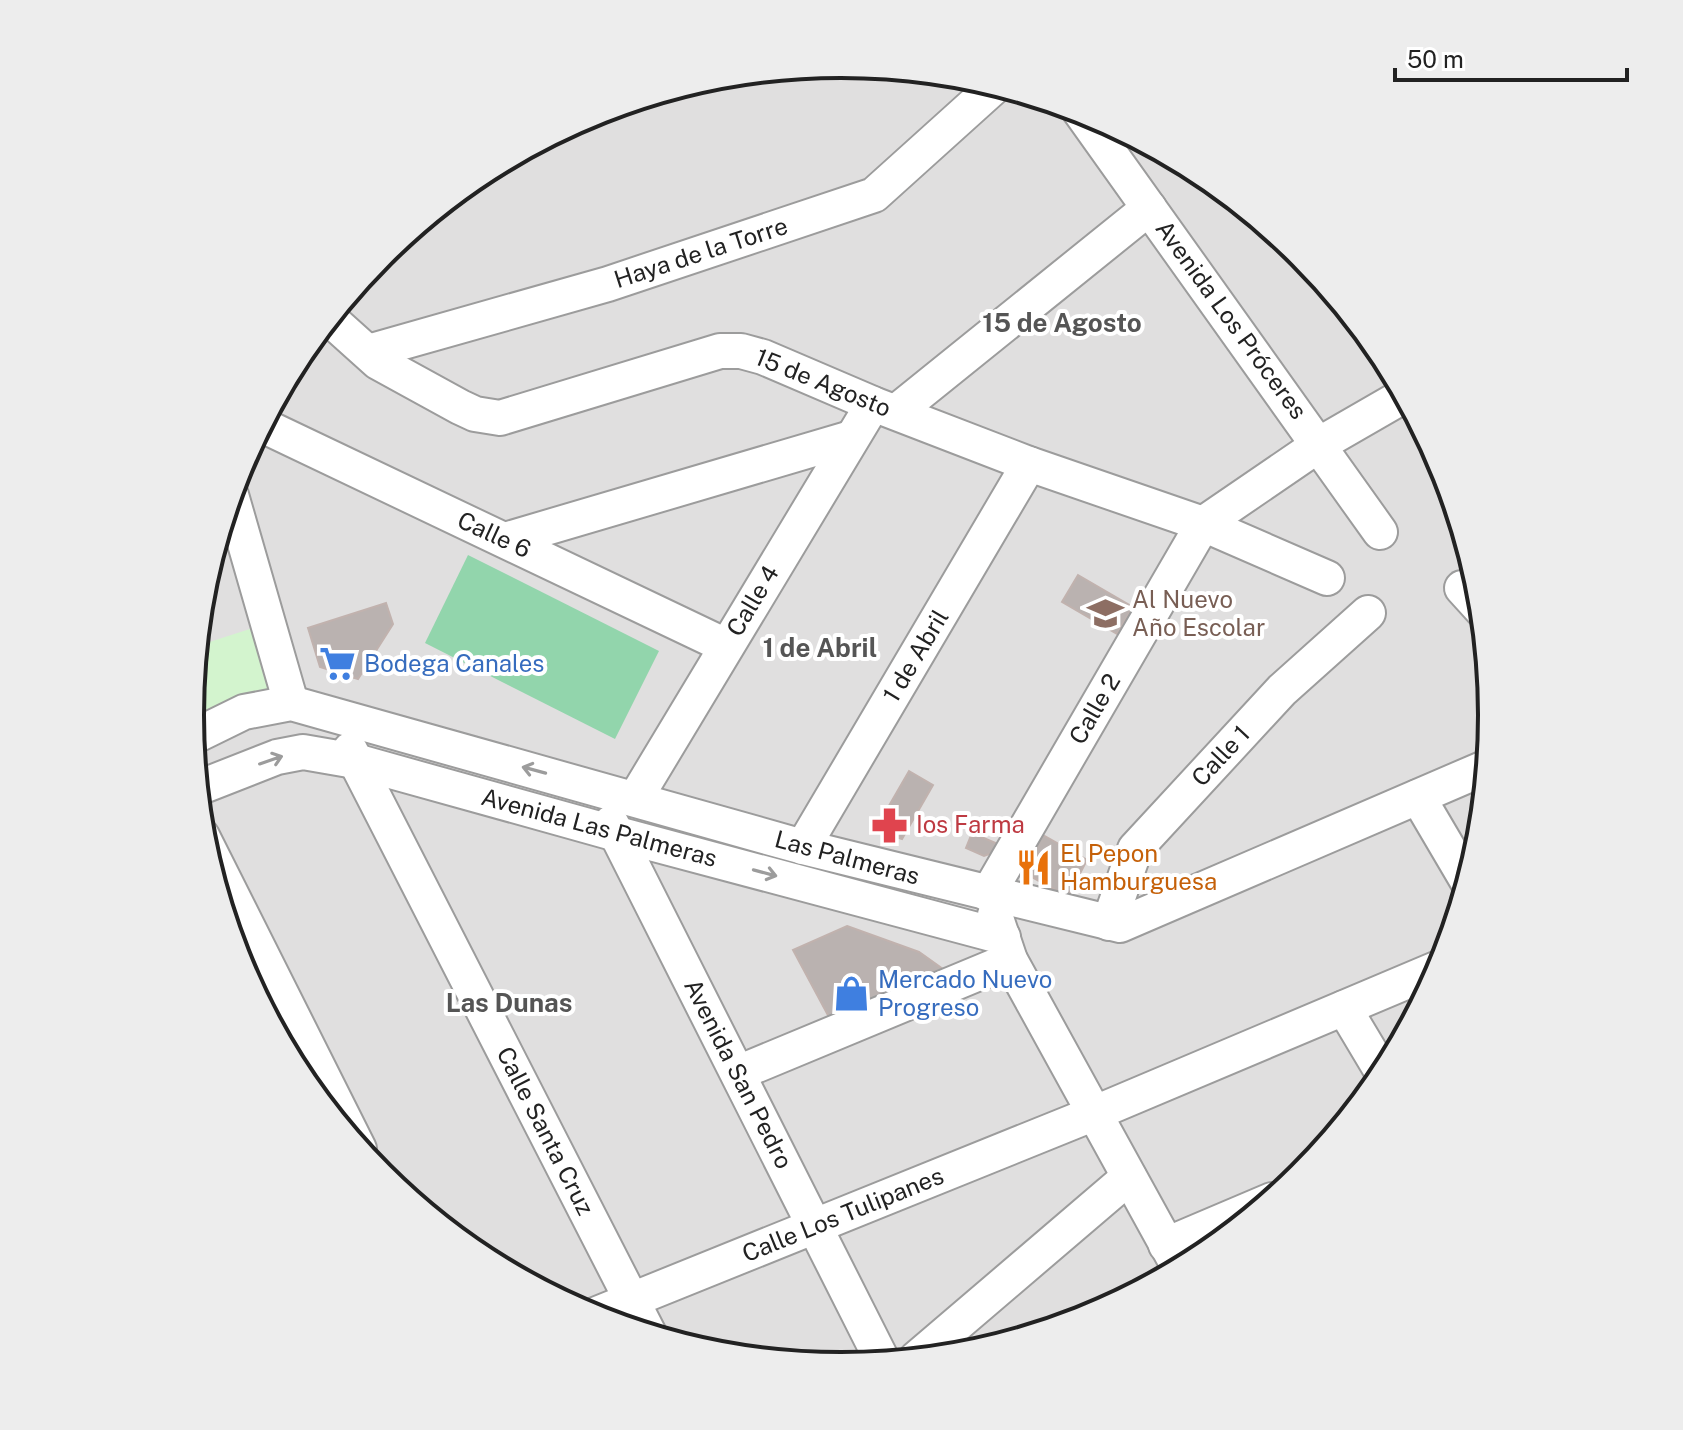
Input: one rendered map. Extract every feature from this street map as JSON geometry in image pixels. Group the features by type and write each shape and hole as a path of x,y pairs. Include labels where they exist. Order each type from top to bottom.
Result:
{"street":[{"name":"Haya de la Torre","path":"368,352 608,284 874,195 985,95"},
{"name":"Avenida Los Próceres","path":"1093,130 1380,532"},
{"name":"Calle 4","path":"635,799 851,438 885,408 1149,208"},
{"name":"15 de Agosto","path":"337,325 378,362 460,407 500,418 720,351 741,351 763,357 1029,464 1203,524 1327,578"},
{"name":"Calle 2","path":"988,894 1203,524 1320,444 1395,401"},
{"name":"Calle 6","path":"272,430 726,646"},
{"path":"505,540 851,438"},
{"name":"1 de Abril","path":"803,847 1029,464"},
{"path":"237,515 291,703"},
{"name":"Calle 1","path":"1109,923 1135,849 1282,690 1368,613"},
{"name":"Las Palmeras","path":"205,731 244,712 291,703 803,847 1120,925 1476,772"},
{"name":"Calle Santa Cruz","path":"331,714 641,1319"},
{"name":"Avenida Las Palmeras","path":"209,784 277,757 303,752 355,761 1006,948"},
{"name":"Avenida San Pedro","path":"593,787 877,1351"},
{"path":"1418,797 1460,868"},
{"path":"229,891 330,1094"},
{"path":"988,894 1006,948 1173,1257 1199,1242"},
{"path":"738,1073 1006,948"},
{"name":"Calle Los Tulipanes","path":"610,1308 1095,1113 1423,975"},
{"path":"1344,1008 1376,1061"},
{"path":"931,1346 1129,1177"}],"shaded area":[{"path":"800,79 883,79 925,83 966,90 1046,112 1085,126 1160,163 1195,185 1262,236 1347,327 1371,361 1413,433 1445,510 1457,550 1473,632 1477,673 1477,757 1473,798 1457,880 1445,920 1413,997 1393,1034 1347,1103 1320,1135 1262,1194 1229,1220 1160,1267 1123,1286 1085,1304 1006,1330 925,1347 883,1351 800,1351 758,1347 717,1340 637,1318 598,1304 523,1267 488,1245 421,1194 336,1103 312,1069 270,997 238,920 226,880 210,798 206,757 204,715 210,632 226,550 238,510 270,433 290,396 336,327 363,295 421,236 454,210 523,163 560,144 598,126 677,100 758,83"}],"green space":[{"path":"468,555 659,651 615,739 425,643"},
{"path":"259,626 279,688 204,713 209,642"}],"building":[{"path":"1078,575 1133,607 1117,634 1062,602"},
{"path":"386,603 393,624 358,679 320,667 308,628"},
{"path":"909,771 933,785 902,839 875,830"},
{"path":"972,833 998,844 995,852 984,856 966,848"},
{"path":"1043,835 1087,860 1068,897 1030,876 1027,863"},
{"name":"Mercado Nuevo Progreso","path":"847,926 919,952 943,969 830,1019 793,950"}],"place":[{"name":"Al Nuevo Año Escolar","path":"1106,614"},
{"name":"Bodega Canales","path":"338,664"},
{"name":"Ios Farma","path":"890,825"},
{"name":"El Pepon Hamburguesa","path":"1034,868"},
{"name":"Mercado Nuevo Progreso","path":"852,994"}],"district":[{"name":"15 de Agosto","path":"1062,323"},
{"name":"1 de Abril","path":"820,648"},
{"name":"Las Dunas","path":"509,1003"}]}
